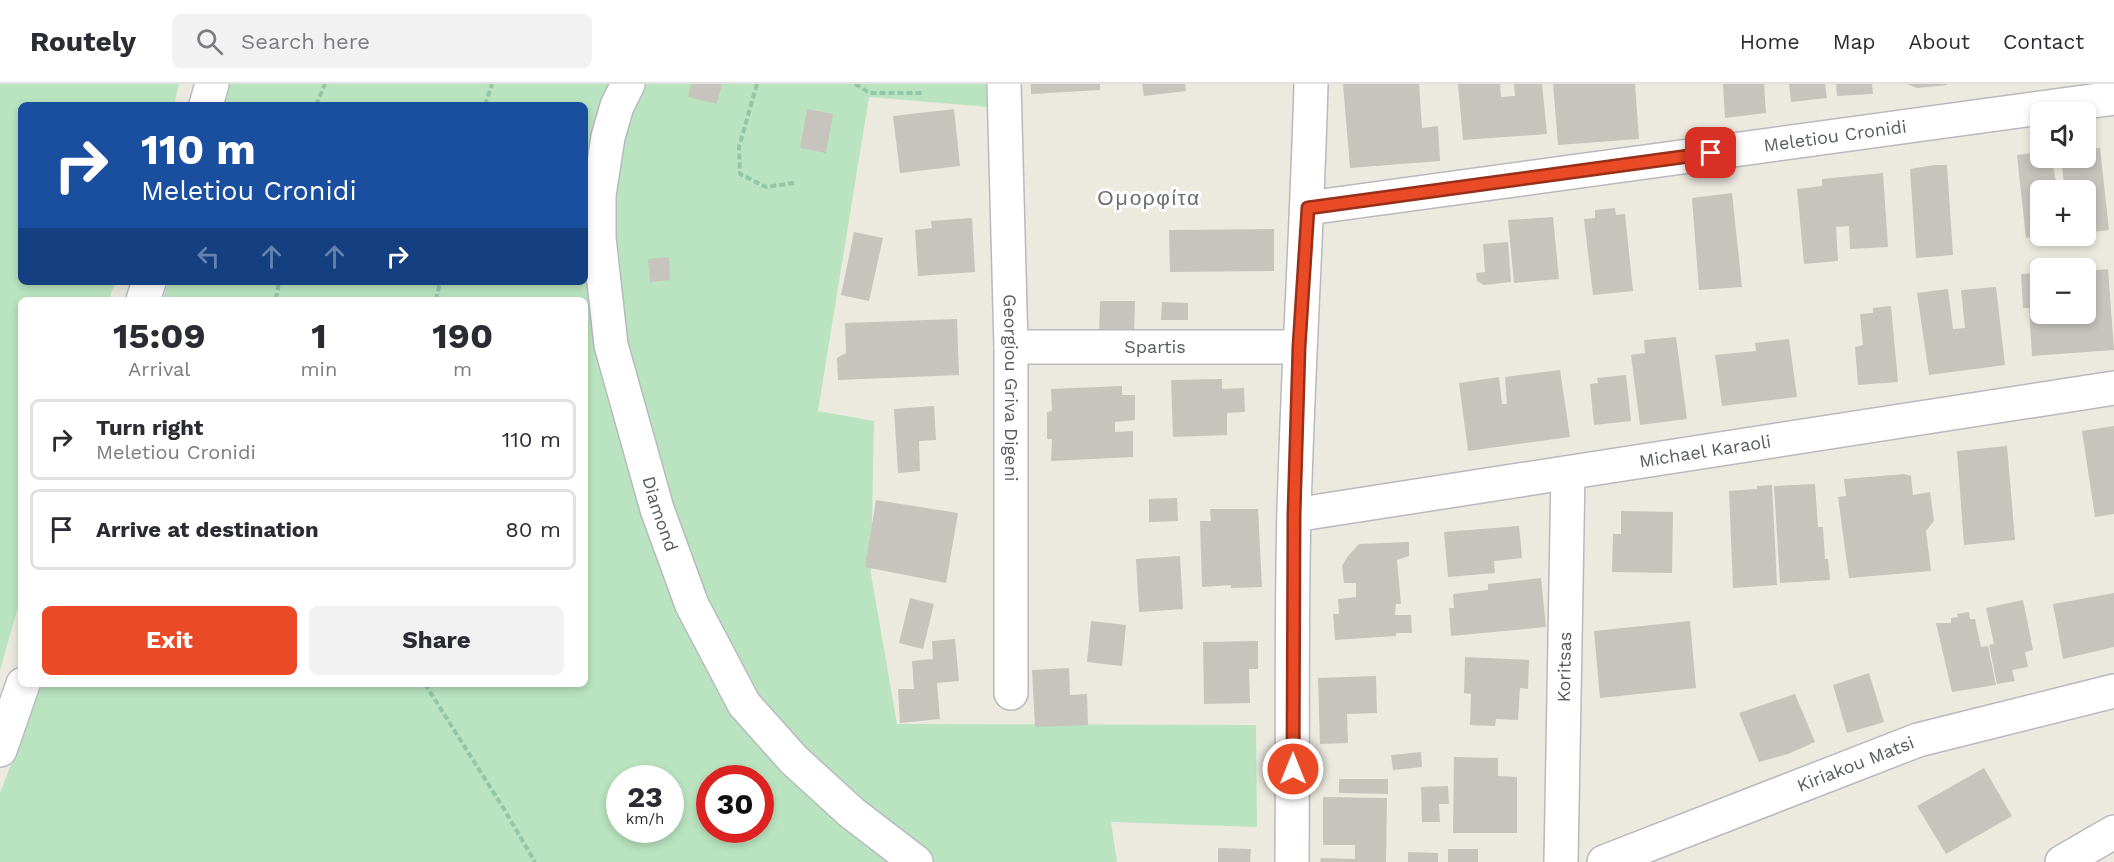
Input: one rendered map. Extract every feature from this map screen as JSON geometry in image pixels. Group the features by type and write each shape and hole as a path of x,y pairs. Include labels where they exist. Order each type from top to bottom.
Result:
{"street":[{"path":"207,102 212,84"},
{"name":"Diamond","path":"628,84 617,106 608,137 599,195 599,238 611,345 657,509 692,604 744,704 794,760 852,813 916,862"},
{"name":"Georgiou Griva Digeni","path":"1004,84 1011,347 1011,693"},
{"path":"1292,862 1294,514 1299,347 1308,208 1311,84"},
{"name":"Meletiou Cronidi","path":"1308,208 2114,98"},
{"name":"Spartis","path":"1011,347 1299,347"},
{"name":"Michael Karaoli","path":"1294,514 2114,388"},
{"name":"Koritsas","path":"1561,862 1568,473"},
{"path":"0,750 22,687"},
{"name":"Kiriakou Matsi","path":"1604,862 1918,740 2114,691"},
{"path":"2062,862 2114,832"}],"path":[{"path":"317,102 325,84"},
{"path":"486,102 492,84"},
{"path":"757,84 740,147 740,174 766,187 794,183"},
{"path":"855,84 870,93 924,93"},
{"path":"427,687 535,862"}],"green space":[{"path":"0,84 179,84 175,102 18,102 18,285 114,285 110,297 18,297 18,607 0,670"},
{"path":"228,84 989,84 989,107 869,97 818,411 874,421 871,574 897,724 1256,725 1257,827 1111,822 1117,862 0,862 0,793 41,687 588,687 588,297 164,297 167,285 588,285 588,102 223,102"}],"building":[{"path":"691,84 722,84 717,104 688,97"},
{"path":"1031,84 1100,84 1100,90 1031,94"},
{"path":"1142,84 1185,84 1186,91 1144,96"},
{"path":"1343,84 1419,84 1422,128 1438,126 1440,161 1350,168"},
{"path":"1458,84 1500,84 1501,97 1515,96 1514,84 1542,84 1547,134 1463,140"},
{"path":"1553,84 1635,84 1639,139 1558,145"},
{"path":"1723,84 1764,84 1766,113 1725,118"},
{"path":"1789,84 1825,84 1827,98 1791,102"},
{"path":"1836,84 1872,84 1873,94 1837,96"},
{"path":"1907,84 1947,84 1948,85 1917,88"},
{"path":"807,109 833,114 826,153 800,148"},
{"path":"954,109 960,166 900,173 893,116"},
{"path":"2096,148 2100,148 2109,230 2096,232 2096,180 2064,180 2062,168 2096,168"},
{"path":"2030,153 2030,168 2054,168 2055,180 2030,180 2030,237 2026,238 2017,155"},
{"path":"1947,165 1953,255 1916,258 1910,169"},
{"path":"1883,173 1888,247 1850,249 1849,226 1836,227 1838,261 1804,264 1797,189 1822,186 1822,179"},
{"path":"1732,193 1742,287 1699,290 1692,198"},
{"path":"1615,208 1616,215 1625,214 1633,291 1593,295 1584,219 1595,218 1595,210"},
{"path":"1553,217 1559,279 1514,283 1508,220"},
{"path":"972,218 975,272 918,276 915,230 932,228 931,221"},
{"path":"1274,229 1274,271 1170,272 1169,230"},
{"path":"854,232 883,238 869,301 841,295"},
{"path":"1508,242 1511,282 1484,285 1477,281 1476,273 1485,272 1483,244"},
{"path":"669,257 670,280 650,282 648,259"},
{"path":"2108,269 2114,350 2032,356 2030,324 2096,324 2096,270"},
{"path":"2021,274 2030,274 2030,324 2029,308 2023,308"},
{"path":"1996,287 2005,365 1929,375 1917,293 1948,289 1953,329 1965,328 1961,290"},
{"path":"1100,301 1135,301 1134,335 1099,334"},
{"path":"1162,302 1188,303 1188,320 1161,320"},
{"path":"1891,306 1898,382 1858,385 1855,347 1863,345 1860,314 1873,313 1873,308"},
{"path":"957,319 959,375 838,380 837,358 846,353 845,323"},
{"path":"1676,337 1687,419 1640,425 1631,355 1645,353 1644,340"},
{"path":"1789,339 1797,397 1722,406 1715,355 1756,351 1755,343"},
{"path":"1560,370 1570,437 1468,451 1459,383 1499,377 1502,404 1507,404 1505,377"},
{"path":"1626,375 1631,421 1594,425 1590,384 1598,383 1597,378"},
{"path":"1222,379 1222,389 1244,388 1245,412 1227,413 1227,435 1173,437 1171,380"},
{"path":"1122,386 1122,395 1135,395 1135,420 1115,422 1115,432 1133,431 1133,457 1051,461 1052,439 1047,439 1047,412 1052,411 1051,389"},
{"path":"934,406 936,440 919,441 920,471 898,473 894,409"},
{"path":"2114,426 2114,514 2095,517 2082,431"},
{"path":"2007,446 2015,540 1964,545 1957,451"},
{"path":"1905,474 1911,476 1913,495 1930,492 1934,521 1926,531 1931,571 1849,578 1838,497 1846,496 1844,479"},
{"path":"1815,484 1818,527 1823,527 1825,559 1828,559 1830,580 1780,583 1774,486"},
{"path":"1772,485 1777,585 1733,588 1729,491 1757,489 1757,486"},
{"path":"1177,498 1178,521 1149,522 1149,499"},
{"path":"876,500 958,513 946,583 865,567"},
{"path":"1210,509 1258,509 1262,587 1231,588 1231,585 1202,587 1200,521 1211,521"},
{"path":"1621,511 1673,512 1672,573 1612,572 1613,534 1621,534"},
{"path":"1519,526 1522,558 1494,561 1495,573 1448,577 1444,532"},
{"path":"1409,542 1409,556 1397,560 1401,604 1396,604 1395,615 1411,615 1412,633 1335,640 1333,614 1339,614 1338,599 1356,597 1356,583 1344,583 1342,566 1348,556 1359,544"},
{"path":"1180,556 1183,609 1139,612 1136,559"},
{"path":"1541,578 1546,627 1451,636 1449,608 1454,608 1453,594 1488,590 1488,584"},
{"path":"2114,593 2114,647 2063,659 2053,604"},
{"path":"910,598 934,604 923,649 899,643"},
{"path":"2023,600 2033,650 2025,652 2028,667 2012,670 2015,681 1997,684 1989,645 1994,644 1986,608"},
{"path":"1969,612 1970,619 1975,619 1981,647 1988,646 1996,685 1952,692 1936,623 1951,623 1951,618 1958,617 1957,614"},
{"path":"1091,621 1126,625 1122,666 1087,662"},
{"path":"1690,621 1696,688 1600,698 1594,631"},
{"path":"955,639 959,681 937,683 940,719 900,723 898,689 914,689 912,661 933,659 932,641"},
{"path":"1258,641 1258,669 1249,669 1250,703 1204,704 1203,642"},
{"path":"1465,657 1529,660 1528,689 1520,688 1518,720 1496,719 1495,726 1470,725 1471,694 1464,693"},
{"path":"1069,668 1070,695 1087,694 1088,725 1035,727 1032,670"},
{"path":"1869,673 1884,722 1847,733 1833,685"},
{"path":"1376,676 1377,713 1347,714 1348,743 1320,744 1318,678"},
{"path":"1795,694 1815,742 1788,754 1759,762 1739,713"},
{"path":"1421,752 1422,767 1393,770 1391,755"},
{"path":"1454,757 1498,758 1498,776 1517,777 1517,833 1453,833"},
{"path":"1984,768 2012,816 1946,854 1917,806"},
{"path":"1339,779 1388,779 1388,794 1339,793"},
{"path":"1448,786 1449,804 1439,804 1440,822 1422,822 1421,787"},
{"path":"1323,797 1387,798 1386,862 1320,862 1321,858 1355,859 1355,845 1323,845"},
{"path":"1218,848 1251,849 1250,862 1218,862"},
{"path":"1448,849 1478,849 1478,862 1448,862"},
{"path":"1408,852 1438,853 1438,862 1408,862"}],"district":[{"name":"Ομορφίτα","path":"1149,198"}],"route":[{"path":"1293,769 1294,514 1299,347 1308,208 1711,153"}]}
